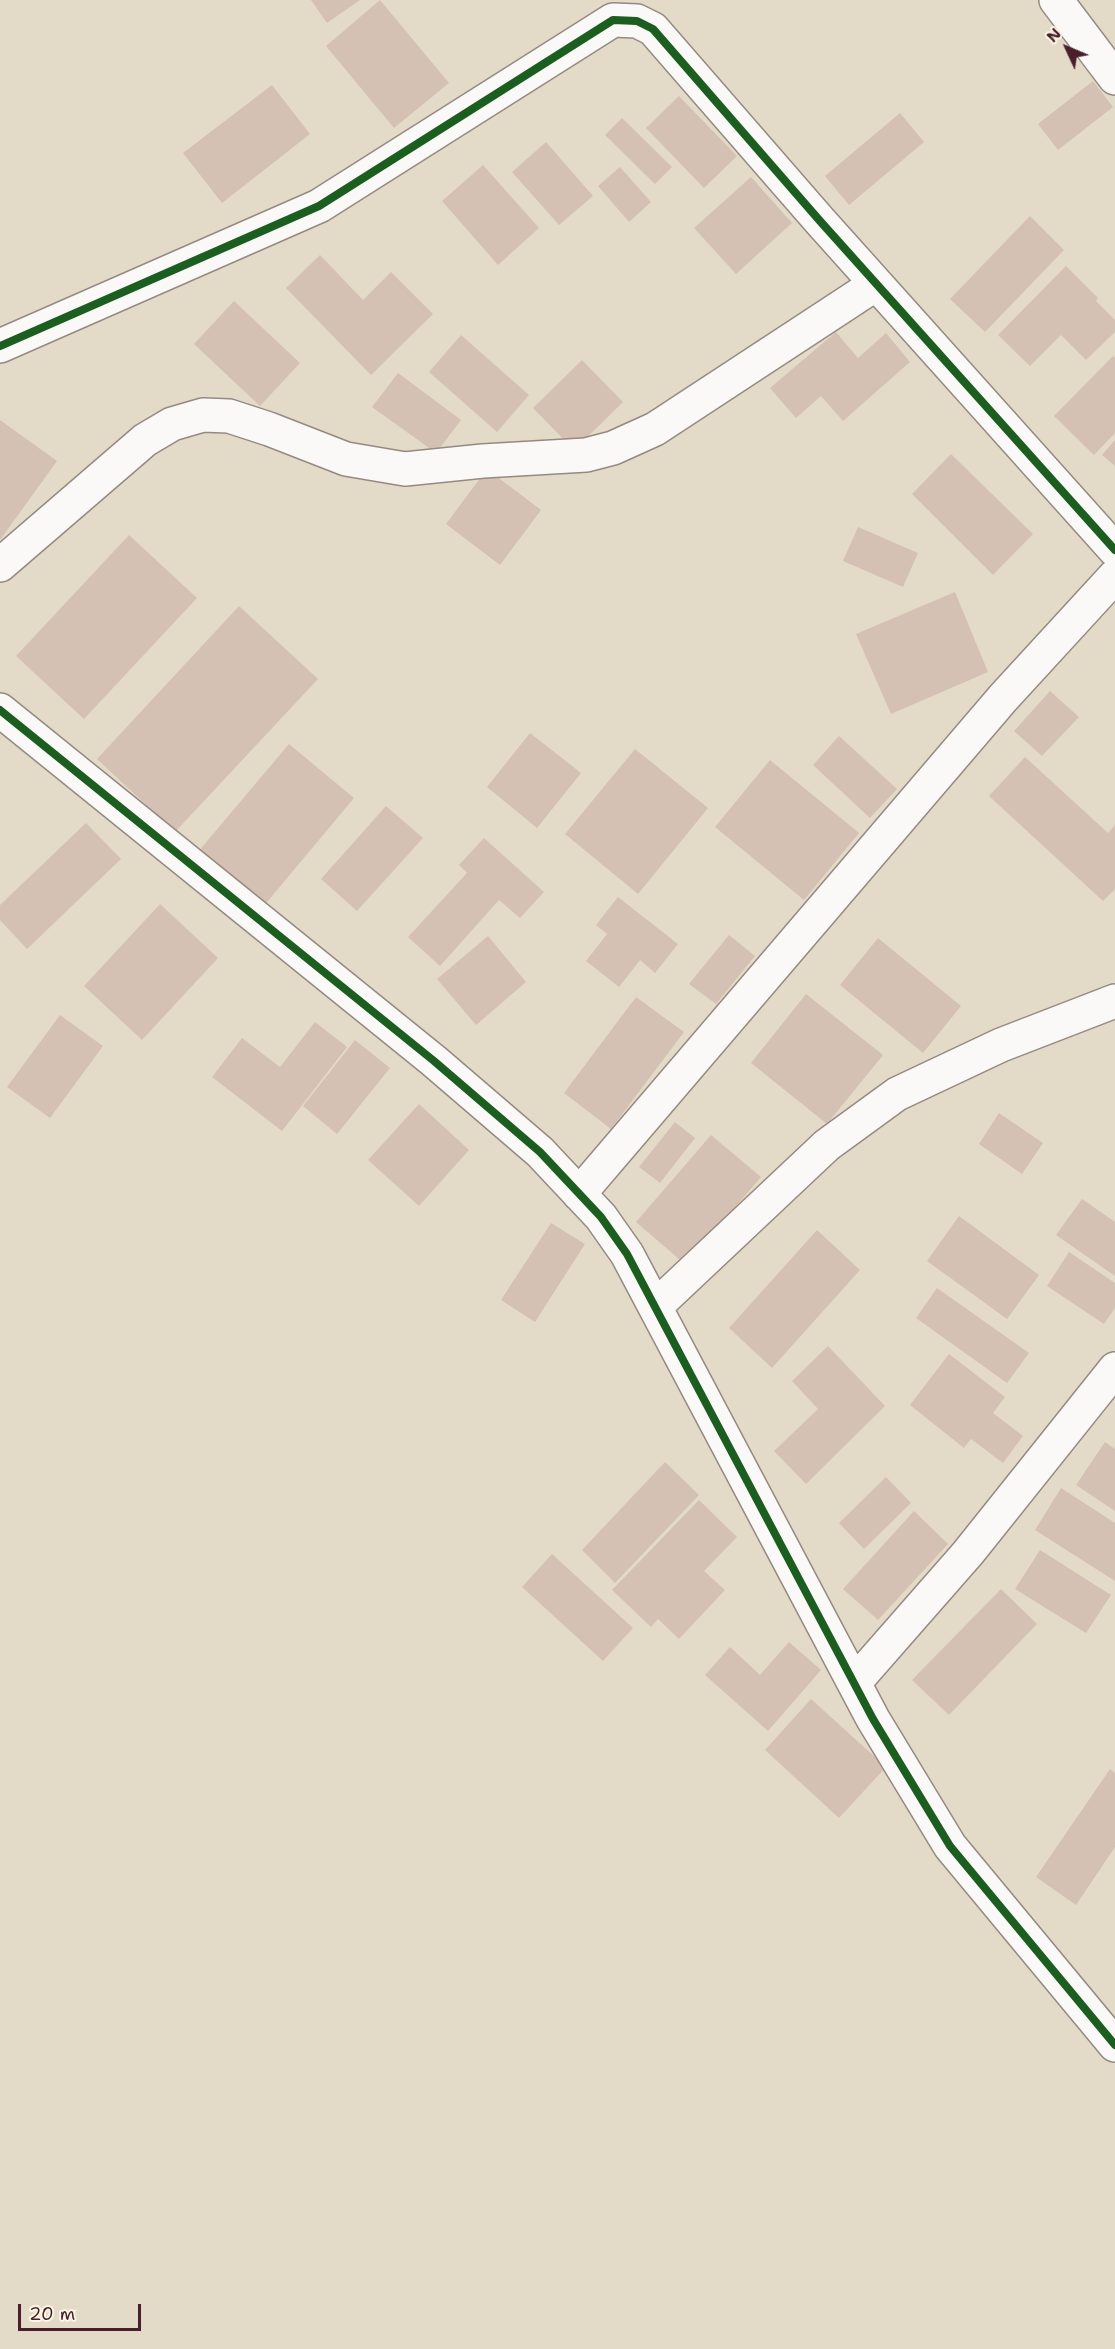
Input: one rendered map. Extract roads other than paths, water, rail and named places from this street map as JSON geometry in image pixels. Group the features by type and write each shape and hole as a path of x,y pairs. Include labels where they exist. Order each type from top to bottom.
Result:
{"street":[{"path":"1056,0 1115,78"},
{"path":"0,346 319,206 613,20 637,21 653,29 876,284 1115,550"},
{"path":"0,565 146,440 172,424 203,415 229,416 346,459 405,469 483,461 586,455 614,448 655,429 876,284"},
{"path":"579,1194 1003,698 1115,576"},
{"path":"0,710 434,1061 540,1152 601,1217 627,1254 656,1307 873,1719 950,1846 1115,2045"},
{"path":"656,1307 826,1145 897,1094 1001,1045 1115,1001"},
{"path":"855,1682 968,1553 1115,1369"}]}
